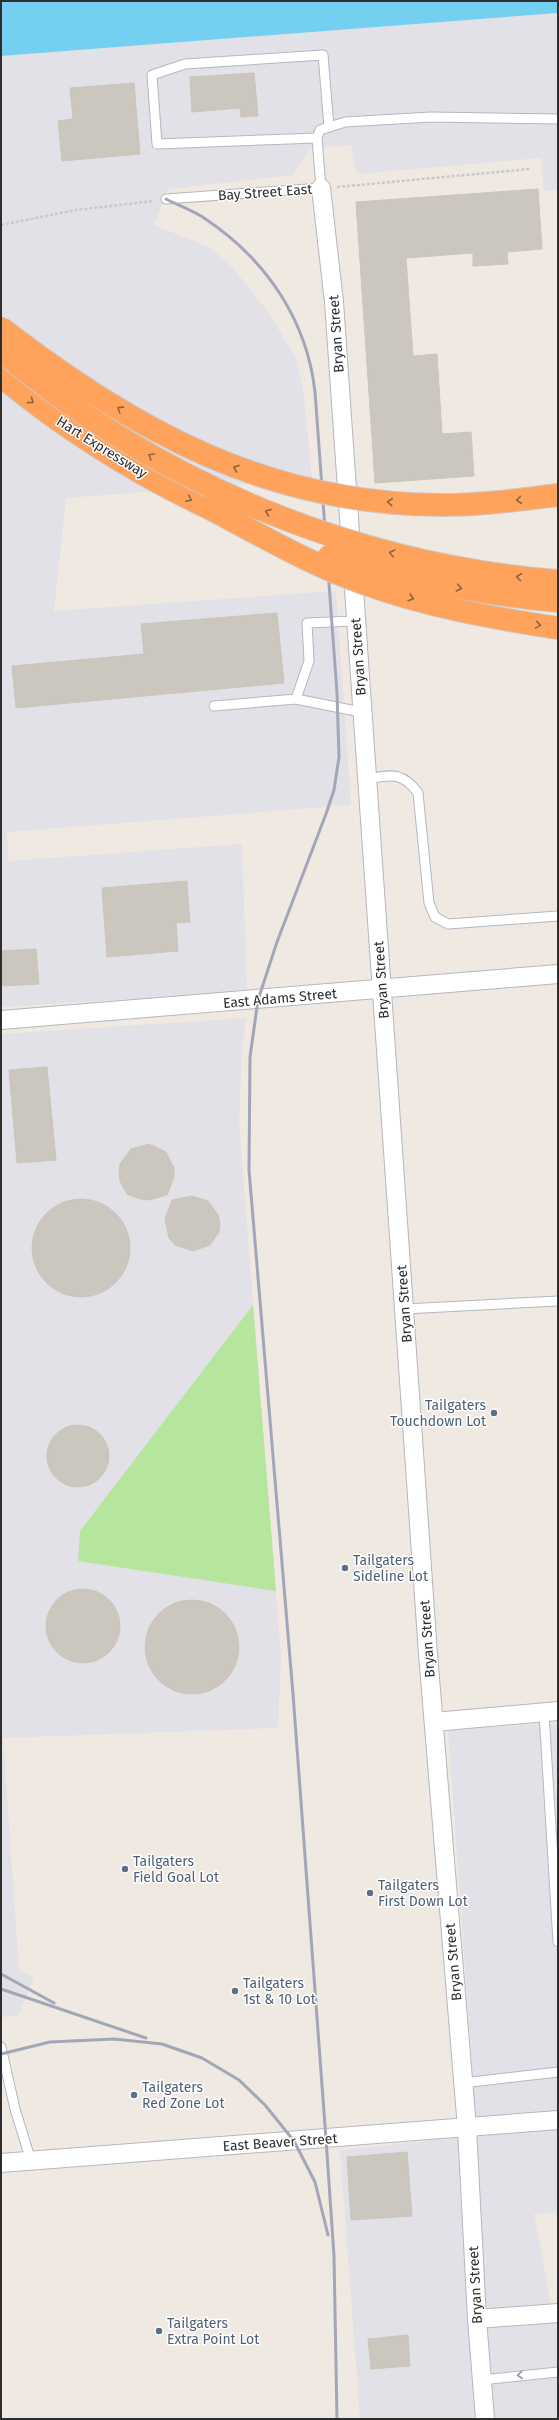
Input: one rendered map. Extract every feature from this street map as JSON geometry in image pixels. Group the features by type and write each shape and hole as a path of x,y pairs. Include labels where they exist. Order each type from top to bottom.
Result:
{"highway":[{"path":"1,328 87,389 157,432 202,455 266,478 337,495 414,504 482,503 558,495"},
{"path":"1,351 64,401 122,439 185,474 259,509 332,536 410,557 476,571 558,581"},
{"name":"Hart Expressway","path":"1,376 49,414 98,447 152,479 209,508"},
{"path":"209,508 297,545 386,572 476,591 558,601"},
{"path":"209,508 308,559 363,583 447,608 558,628"}],"street":[{"name":"Bryan Street","path":"321,188 332,282 361,712 434,1722 467,2128 477,2319 485,2419"},
{"name":"East Adams Street","path":"1,1020 558,974"},
{"path":"434,1722 551,1712"},
{"name":"East Beaver Street","path":"1,2163 558,2120"},
{"path":"477,2319 558,2313"}],"lane":[{"path":"317,138 157,144 152,75 185,64 323,55 329,127"},
{"path":"321,188 317,138 320,130 345,122 431,117 558,118"},
{"name":"Bay Street East","path":"166,200 321,188"},
{"path":"296,699 309,661 307,623 355,621"},
{"path":"214,706 296,699 361,712"},
{"path":"366,779 391,775 401,777 410,782 418,793 429,903 435,917 448,924 558,916"},
{"path":"404,1309 558,1301"},
{"path":"551,1712 558,1942"},
{"path":"1,2047 15,2109 31,2161"},
{"path":"463,2083 558,2072"},
{"path":"482,2380 558,2372"}],"path":[{"name":"Bay Street East","path":"321,188 530,169"},
{"path":"1,225 76,210 166,200"}],"shaded area":[{"path":"558,13 558,190 544,191 541,158 357,174 351,145 310,149 293,175 168,189 154,225 209,247 233,268 266,309 296,358 303,389 312,479 66,498 54,611 336,591 351,805 7,832 8,861 242,844 247,992 1,1007 1,56"},
{"path":"246,1018 242,1047 239,1122 281,1658 278,1728 3,1738 19,1970 34,1978 18,2016 1,2017 1,1034"},
{"path":"558,1723 558,2212 534,2214 554,2321 558,2321 558,2419 360,2419 340,2150 477,2136 448,1730"}],"green space":[{"path":"253,1305 276,1591 78,1561 80,1531"}],"water":[{"path":"1,1 558,1 558,13 1,56"}],"building":[{"path":"254,73 258,116 241,117 240,108 192,112 190,77"},
{"path":"134,83 140,154 62,161 58,121 73,119 70,88"},
{"path":"538,189 542,249 507,252 508,264 473,266 473,253 406,258 413,356 437,354 442,434 471,432 474,476 375,483 356,202"},
{"path":"277,613 284,683 16,708 12,666 144,654 141,624"},
{"path":"187,881 190,922 176,923 178,951 107,957 102,888"},
{"path":"36,949 39,984 1,986 1,951"},
{"path":"47,1067 56,1160 17,1163 9,1070"},
{"path":"149,1144 166,1152 174,1168 174,1177 167,1195 149,1200 140,1199 127,1194 120,1181 119,1173 120,1164 131,1149"},
{"path":"192,1196 208,1201 218,1215 220,1223 219,1232 210,1245 193,1251 175,1245 169,1238 165,1219 172,1200"},
{"path":"71,1199 91,1199 100,1202 116,1213 127,1229 130,1238 130,1258 127,1267 116,1283 100,1294 91,1297 71,1297 54,1289 46,1283 40,1275 32,1258 32,1238 40,1221 46,1213 54,1207"},
{"path":"72,1425 84,1425 100,1434 107,1444 109,1456 107,1468 100,1478 84,1487 72,1487 61,1482 52,1473 47,1462 47,1450 52,1439 61,1430"},
{"path":"76,1589 90,1589 104,1595 114,1605 120,1619 118,1640 114,1647 104,1657 90,1663 76,1663 62,1657 52,1647 46,1633 46,1619 52,1605 62,1595"},
{"path":"192,1600 210,1604 225,1614 235,1629 239,1647 235,1665 225,1680 210,1690 192,1694 174,1690 159,1680 149,1665 145,1647 149,1629 159,1614 174,1604"},
{"path":"407,2152 412,2216 351,2220 347,2157"},
{"path":"408,2335 410,2366 371,2369 368,2339"}],"railway":[{"path":"166,199 207,220 248,254 265,273 293,316 303,340 315,392 337,693 339,757 334,790 277,942 258,1000 250,1057 249,1170 293,1694 326,2139 334,2256 337,2419"},
{"path":"1,1974 54,2003"},
{"path":"1,1989 146,2038"},
{"path":"1,2054 50,2042 114,2039 162,2044 202,2058 239,2080 265,2105 294,2141 315,2182 328,2235"}],"place":[{"name":"Tailgaters Touchdown Lot","path":"494,1413"},
{"name":"Tailgaters Sideline Lot","path":"345,1568"},
{"name":"Tailgaters Field Goal Lot","path":"125,1869"},
{"name":"Tailgaters First Down Lot","path":"370,1893"},
{"name":"Tailgaters 1st & 10 Lot","path":"235,1991"},
{"name":"Tailgaters Red Zone Lot","path":"134,2095"},
{"name":"Tailgaters Extra Point Lot","path":"159,2331"}]}
